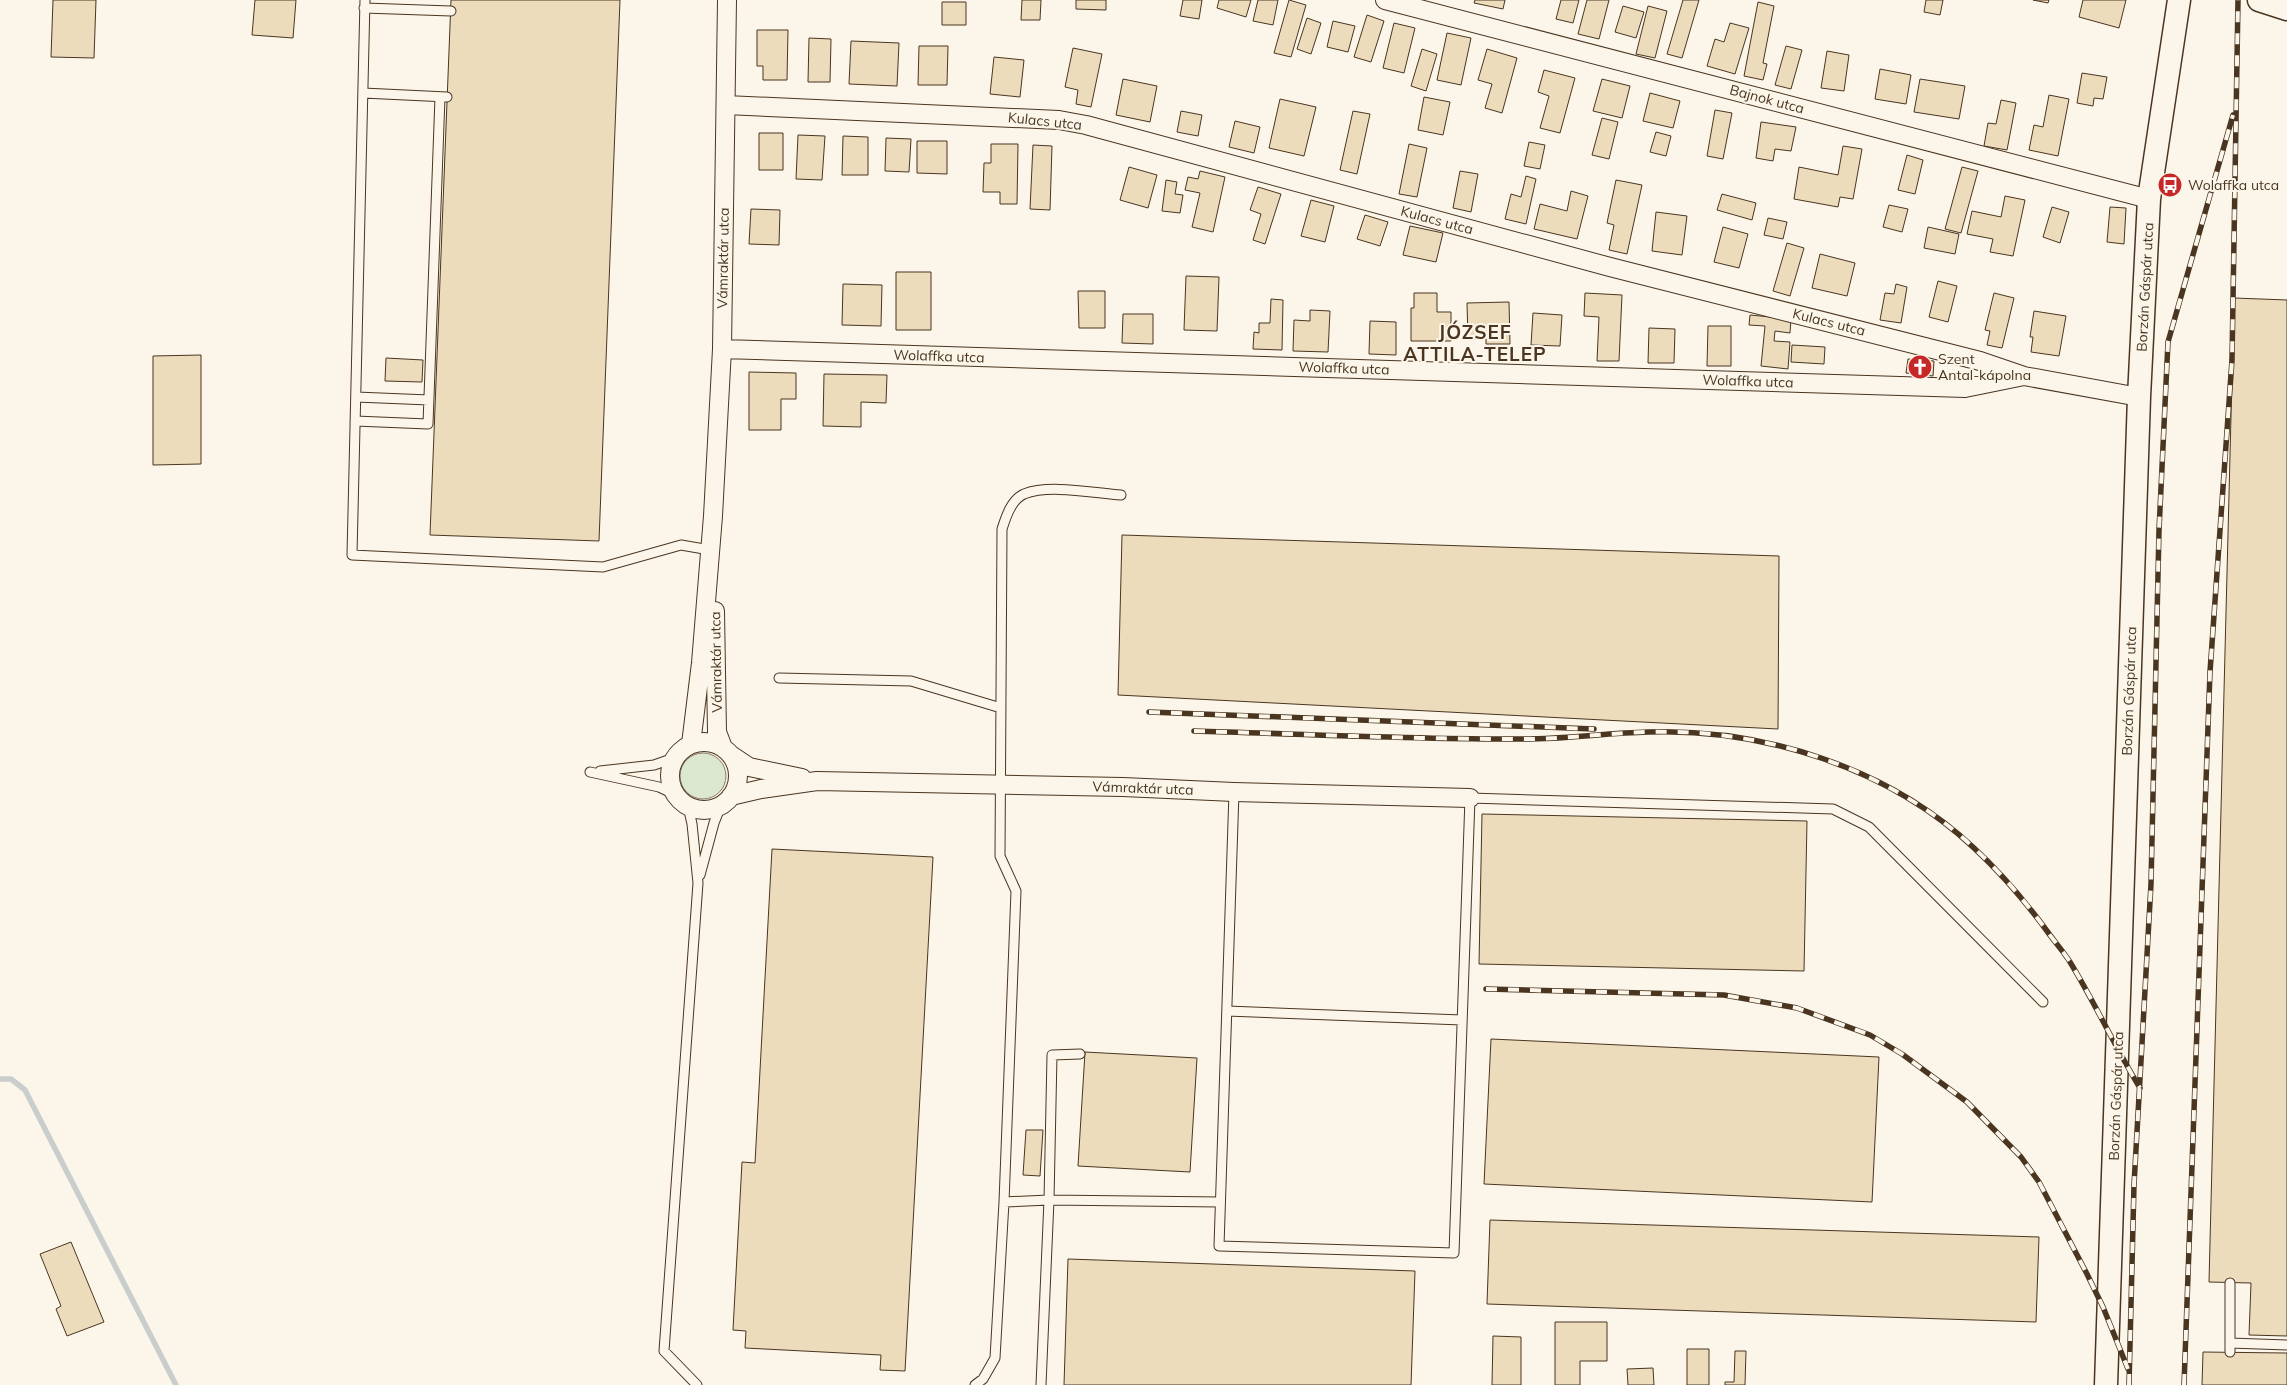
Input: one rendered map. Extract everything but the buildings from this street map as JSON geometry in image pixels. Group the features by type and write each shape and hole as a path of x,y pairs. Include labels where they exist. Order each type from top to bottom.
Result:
{"street":[{"name":"Vámraktár utca","path":"691,744 701,663 713,516 722,349 727,0"},
{"name":"Bajnok utca","path":"1385,0 2149,199"},
{"name":"Borzán Gáspár utca","path":"2106,1385 2139,397 2149,199 2179,0"},
{"path":"2259,0 2287,9"},
{"name":"Kulacs utca","path":"726,105 1059,120 1086,125 1610,267 1980,361 2024,376 2139,397"},
{"name":"Wolaffka utca","path":"722,349 1965,388 2024,376"},
{"name":"Vámraktár utca","path":"713,516 718,732 727,751 749,767 817,781"},
{"path":"702,742 713,743 727,751 737,768 737,783 726,801 710,810 699,810 682,801 670,780 670,769 674,758 691,744 702,742"},
{"name":"Vámraktár utca","path":"726,801 761,789 817,781 1001,784 1470,798"}],"lane":[{"path":"451,11 365,4 352,555 603,567 681,545 710,550"},
{"path":"355,421 428,424 443,97 363,93"},
{"path":"356,397 429,400"},
{"path":"975,1385 982,1379 995,1358 1004,1202 1016,891 1000,856 1002,529 1008,510 1023,495 1045,490 1120,495"},
{"path":"778,678 911,681 1002,708"},
{"path":"674,758 654,765 590,772 650,785 682,801 692,824 698,882 664,1352 697,1385"},
{"path":"1234,792 1219,1246 1454,1253 1470,798 1833,809 1869,827 2043,1002"},
{"path":"698,882 714,823 726,801"},
{"path":"1227,1011 1462,1020"},
{"path":"1041,1385 1049,1200 1052,1054 1080,1054"},
{"path":"1004,1202 1049,1200 1220,1202"},
{"path":"2230,1283 2230,1348 2287,1345"}],"green space":[{"path":"698,753 708,753 722,763 726,776 722,789 716,795 708,799 698,799 684,789 680,781 680,771 690,757"}],"waterway":[{"path":"0,1079 11,1079 25,1090 176,1385"}],"railway":[{"path":"2184,1385 2210,672 2232,360 2238,0"},
{"path":"2129,1385 2134,1185 2151,884 2159,530 2168,342 2233,115"},
{"path":"1149,712 1594,729"},
{"path":"1194,731 1515,739 1648,732 1692,733 1736,737 1780,746 1823,758 1864,775 1904,796 1940,820 1994,867 2030,909 2070,962 2140,1088"},
{"path":"1486,989 1724,995 1797,1008 1870,1035 1902,1054 1967,1102 2021,1157 2039,1182 2087,1274 2103,1307 2128,1369"}],"place":[{"name":"Wolaffka utca","path":"2170,185"},
{"name":"Szent Antal-kápolna","path":"1920,367"}],"district":[{"name":"JÓZSEF ATTILA-TELEP","path":"1475,343"}]}
